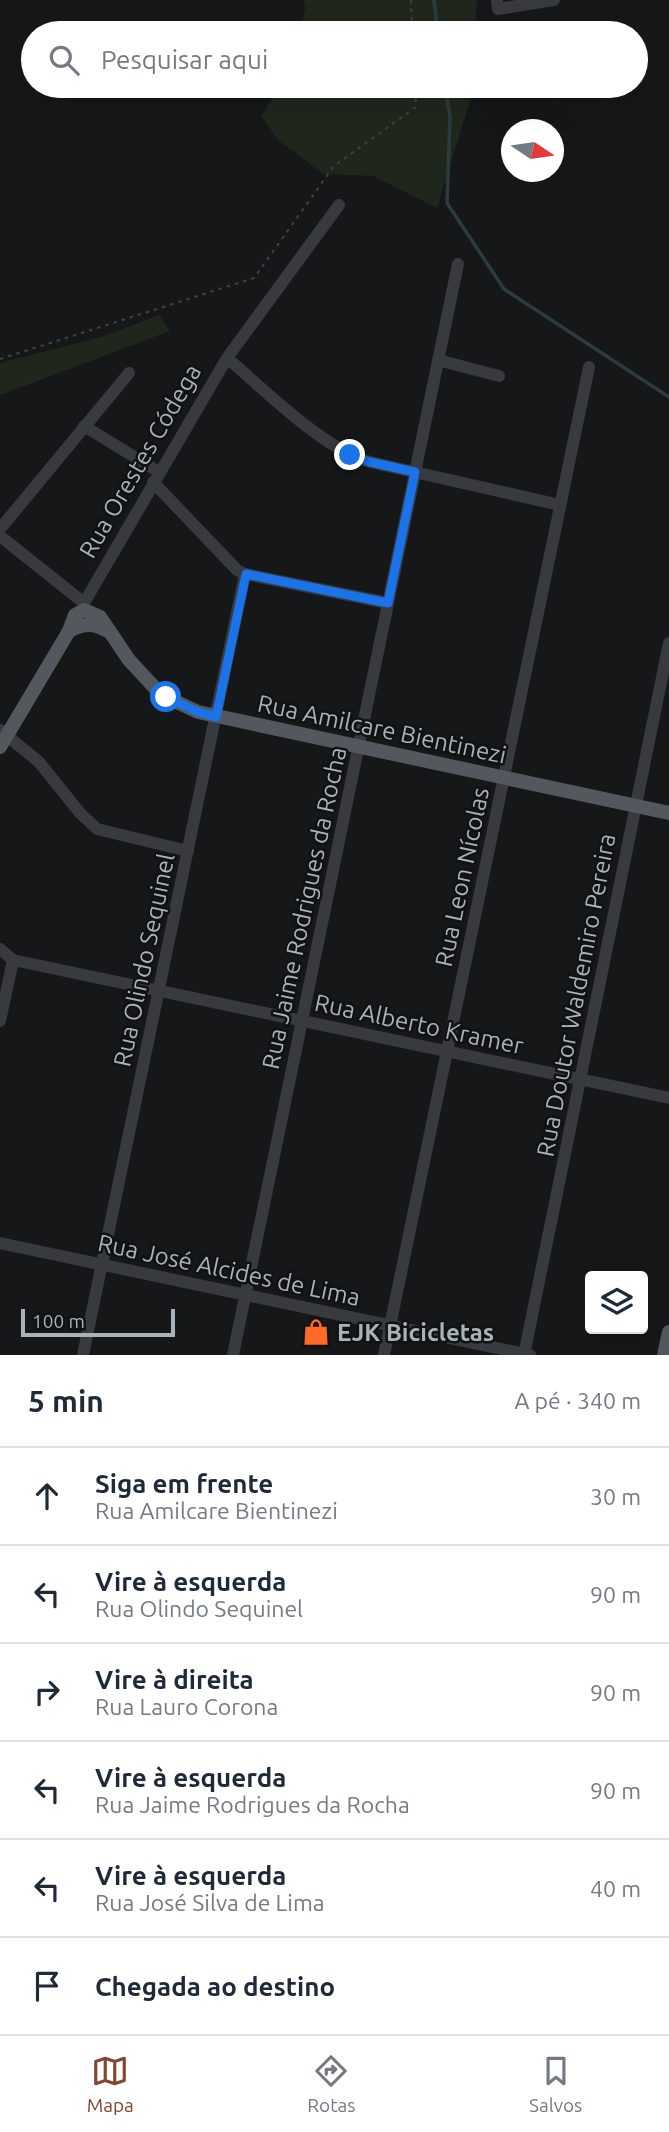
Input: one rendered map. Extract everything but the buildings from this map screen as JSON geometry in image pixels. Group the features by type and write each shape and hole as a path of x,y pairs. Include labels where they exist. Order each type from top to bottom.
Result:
{"main road":[{"name":"Rua Orestes Códega","path":"2,737 69,631 75,615 84,607"},
{"name":"Rua Amilcare Bientinezi","path":"84,607 100,617 139,673 166,697 198,712 669,813"},
{"path":"69,631 82,624 108,631"},
{"path":"664,1355 669,1332"}],"street":[{"path":"497,4 554,0"},
{"name":"Rua Orestes Códega","path":"84,607 156,477 227,358 339,205"},
{"name":"Rua Jaime Rodrigues da Rocha","path":"233,1355 458,264"},
{"path":"227,358 317,433 361,460 561,505"},
{"path":"438,360 499,376"},
{"name":"Rua Leon Nícolas","path":"384,1355 589,367"},
{"path":"0,529 129,373"},
{"path":"84,426 156,477 230,564 246,574 388,603"},
{"name":"Rua Amilcare Bientinezi","path":"0,536 84,607"},
{"name":"Rua Olindo Sequinel","path":"83,1355 246,574"},
{"name":"Rua Doutor Waldemiro Pereira","path":"526,1355 669,643"},
{"path":"2,737 38,762 80,813 97,829 188,851"},
{"name":"Rua Alberto Kramer","path":"0,949 13,960 669,1098"},
{"path":"0,1021 13,960"},
{"name":"Rua José Alcides de Lima","path":"0,1243 526,1355"}],"path":[{"path":"411,0 412,21"},
{"path":"0,359 254,278 334,166 416,107 416,98"}],"green space":[{"path":"304,0 477,0 476,21 302,21"},
{"path":"272,98 470,98 437,208 373,176 323,174 278,140 261,116"},
{"path":"159,315 170,331 0,395 0,363 104,336"}],"waterway":[{"path":"434,0 437,21"},
{"path":"447,98 450,117 447,203 504,289 669,397"}],"place":[{"name":"EJK Bicicletas","path":"316,1332"}],"route":[{"path":"166,697 181,706 216,717 246,574 388,603 415,472 350,455"}]}
